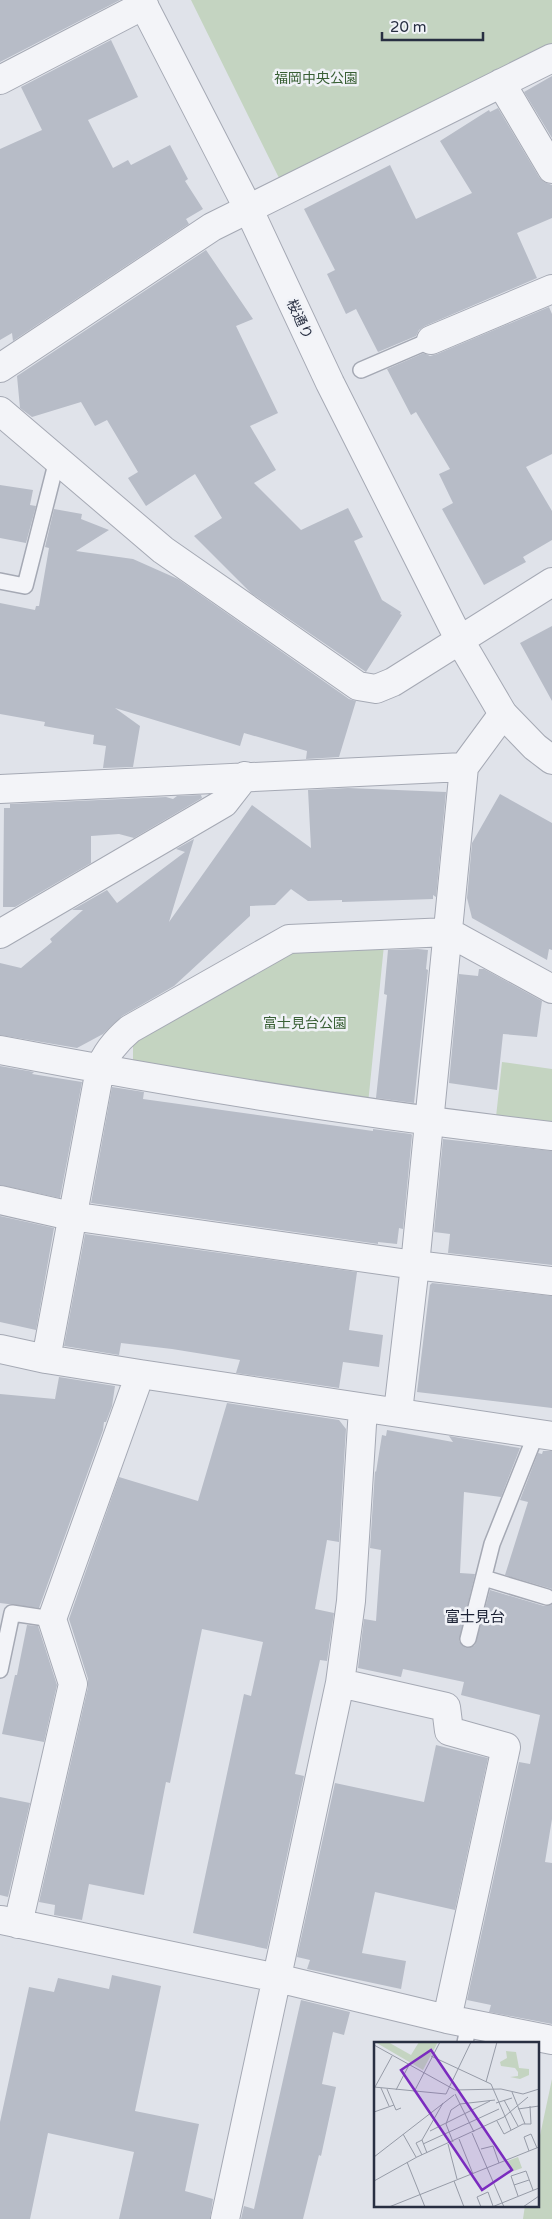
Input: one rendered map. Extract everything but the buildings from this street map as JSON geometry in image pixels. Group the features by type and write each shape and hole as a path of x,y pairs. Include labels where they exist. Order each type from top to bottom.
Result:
{"street":[{"path":"0,80 142,3"},
{"name":"桜通り","path":"142,3 249,210 330,383 459,639 503,714 535,747 552,760"},
{"path":"0,368 212,227 552,58"},
{"path":"501,83 552,169"},
{"path":"431,340 552,289"},
{"path":"0,412 163,550 358,686 376,689 394,682 459,639 552,582"},
{"path":"398,1412 415,1265 464,767 503,714"},
{"path":"0,788 464,767"},
{"path":"0,934 224,803 245,776"},
{"path":"46,1359 71,1216 100,1069 104,1058 117,1040 130,1029 289,939 448,932 552,989"},
{"path":"0,1050 100,1069 429,1122 552,1136"},
{"path":"0,1200 71,1216 415,1265 552,1281"},
{"path":"0,1349 46,1359 140,1374 544,1435"},
{"path":"140,1374 52,1619 73,1684 9,1922 277,1978 460,2028 552,2040"},
{"path":"225,2219 340,1683 352,1601 363,1408"},
{"path":"340,1683 446,1707 449,1731 506,1747 460,2028"}],"lane":[{"path":"361,370 431,340"},
{"path":"0,581 25,586 56,460"},
{"path":"468,1639 492,1544 544,1435"},
{"path":"484,1578 546,1596"},
{"path":"0,1670 12,1613 52,1619"}],"green space":[{"name":"福岡中央公園","path":"191,0 552,0 552,44 281,182"},
{"name":"富士見台公園","path":"384,945 368,1104 133,1064 133,1041 290,950"},
{"path":"502,1062 552,1069 552,1124 496,1117"},
{"path":"552,2079 552,2219 523,2219 525,2206 540,2206 540,2136"}],"district":[{"name":"富士見台","path":"475,1617"}]}
